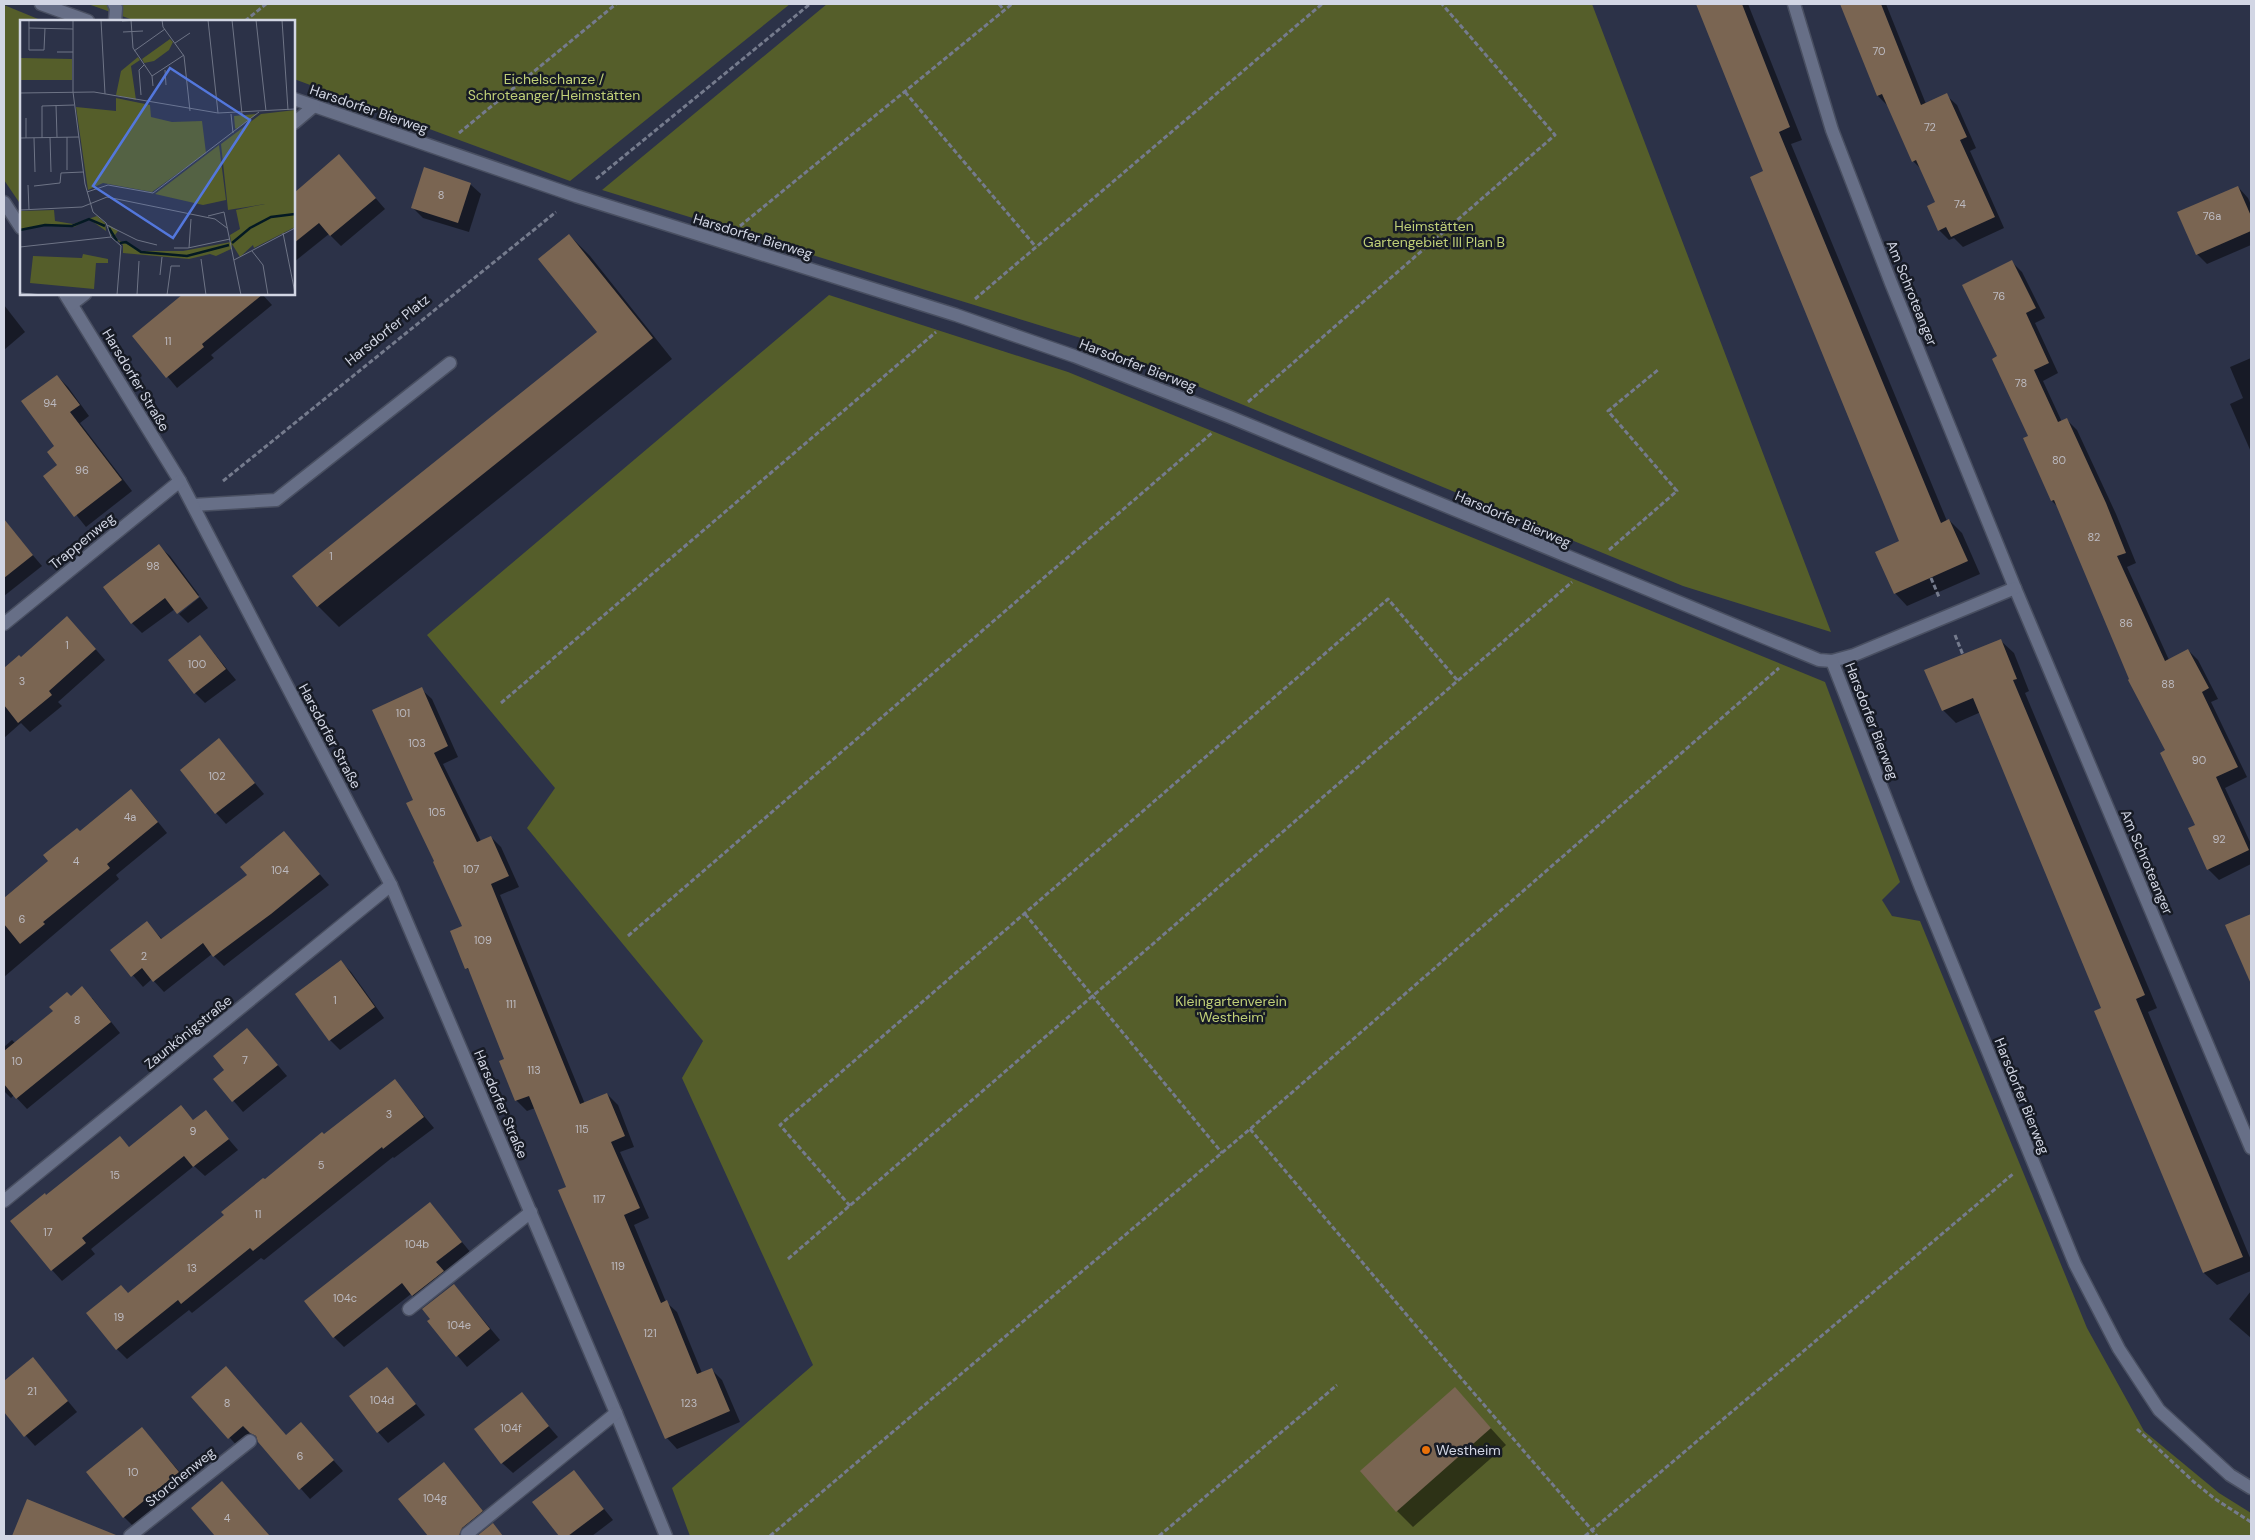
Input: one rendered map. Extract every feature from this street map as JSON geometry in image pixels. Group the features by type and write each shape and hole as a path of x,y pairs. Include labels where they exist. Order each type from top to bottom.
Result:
{"street":[{"path":"41,4 85,20"},
{"path":"114,4 116,8 115,20"},
{"name":"Am Schroteanger","path":"1794,4 1840,152 2015,588 2251,1148"},
{"name":"Harsdorfer Bierweg","path":"295,99 576,196 956,315 1074,356 1240,421 1819,660 1832,661 1921,888 2079,1272 2119,1349 2159,1410 2230,1475 2251,1488"},
{"path":"295,122 314,106"},
{"path":"4,202 20,226"},
{"path":"69,299 82,295"},
{"name":"Harsdorfer Straße","path":"69,299 180,481 391,885 616,1413 666,1536"},
{"path":"193,505 276,500 450,363"},
{"name":"Trappenweg","path":"4,624 180,481"},
{"path":"1832,661 1854,655 2015,588"},
{"name":"Zaunkönigstraße","path":"4,1201 391,885"},
{"path":"409,1309 531,1212"},
{"path":"467,1534 616,1413"},
{"name":"Storchenweg","path":"130,1536 250,1441"}],"path":[{"path":"246,20 266,4"},
{"path":"440,149 616,4"},
{"name":"Harsdorfer Platz","path":"217,486 535,230 810,4"},
{"path":"999,4 1004,10"},
{"path":"742,225 1012,4"},
{"path":"974,300 1322,4"},
{"path":"1247,402 1555,135 1442,4"},
{"path":"905,92 1036,247"},
{"path":"501,703 941,328"},
{"path":"788,1259 1677,492 1608,411 1659,369"},
{"path":"628,936 1216,430"},
{"path":"850,1206 780,1125 1388,599 1458,680"},
{"path":"770,1536 1250,1129 1798,651"},
{"path":"1025,914 1222,1152"},
{"path":"1250,1129 1597,1536"},
{"path":"1585,1536 2031,1158"},
{"path":"1159,1536 1337,1385"},
{"path":"2137,1429 2194,1482 2215,1499 2251,1522"}],"green space":[{"name":"Eichelschanze / Schroteanger/Heimstätten","path":"88,4 790,4 570,181 295,79 295,20 133,20"},
{"name":"Heimstätten Gartengebiet III Plan B","path":"827,4 1592,4 1831,632 1683,586 1081,338 602,190"},
{"path":"4,5 41,20 20,20 20,204 4,180"},
{"name":"Kleingartenverein 'Westheim'","path":"829,295 1068,372 1825,682 1900,882 1882,900 1892,916 1920,921 2087,1328 2144,1431 2219,1493 2251,1513 2251,1536 690,1536 672,1488 813,1365 682,1078 703,1041 527,828 555,788 427,635"}],"building":[{"path":"1696,4 1742,4 1790,127 1779,132 1941,523 1949,519 1968,561 1894,594 1875,552 1899,541 1750,177 1763,171"},
{"path":"1840,4 1881,4 1921,105 1947,93 1967,137 1960,140 1995,217 1951,237 1946,227 1938,231 1927,206 1935,202 1916,160 1912,162 1882,94 1877,96"},
{"path":"339,154 376,198 330,236 319,223 295,242 295,192"},
{"path":"424,167 471,183 458,223 411,208"},
{"path":"2238,186 2251,216 2251,231 2196,255 2177,212"},
{"path":"569,234 653,338 317,607 292,576 597,332 538,259"},
{"path":"2012,260 2036,308 2026,313 2049,363 2034,370 2058,422 2067,418 2106,503 2126,553 2117,556 2165,661 2188,649 2209,688 2202,692 2238,767 2216,777 2249,850 2207,870 2188,828 2195,825 2160,753 2165,750 2128,680 2054,500 2051,501 2023,438 2028,436 1992,359 1997,356 1962,285"},
{"path":"182,295 262,295 202,344 204,347 166,378 132,336"},
{"path":"57,375 80,405 70,412 122,480 74,517 43,476 57,465 47,452 54,446 21,401"},
{"path":"4,519 33,555 4,578"},
{"path":"159,544 199,597 177,614 165,598 131,624 103,587"},
{"path":"67,616 96,649 49,691 52,695 18,723 4,705 4,668 19,655 21,657"},
{"path":"200,635 226,669 194,694 168,660"},
{"path":"2001,639 2017,679 2013,680 2145,995 2136,999 2243,1257 2203,1273 2094,1011 2101,1008 1973,698 1942,711 1924,670"},
{"path":"422,687 448,746 434,753 477,842 491,836 509,876 491,884 580,1104 607,1093 625,1136 611,1142 640,1208 624,1215 661,1303 667,1300 697,1374 712,1368 730,1411 665,1439 558,1190 566,1187 529,1096 515,1101 499,1061 504,1059 468,968 465,969 450,931 462,926 406,803 413,800 372,710"},
{"path":"219,738 255,783 215,814 180,770"},
{"path":"131,789 158,822 107,864 110,868 43,922 45,924 20,944 4,924 4,898 48,861 43,855 77,828 80,831"},
{"path":"284,831 320,874 271,914 213,957 203,943 153,982 142,968 131,977 110,950 147,921 161,939 247,875 240,867"},
{"path":"2251,914 2251,984 2225,925"},
{"path":"341,960 375,1007 329,1041 295,994"},
{"path":"82,986 111,1022 16,1099 4,1084 4,1051 53,1011 49,1007 67,992 71,996"},
{"path":"247,1028 278,1065 232,1102 213,1079 224,1070 213,1056"},
{"path":"395,1079 424,1117 383,1149 382,1147 253,1251 250,1248 181,1304 178,1300 116,1350 86,1313 121,1285 128,1293 224,1215 221,1212 263,1178 265,1179 322,1132 324,1134"},
{"path":"181,1105 193,1120 206,1110 229,1139 193,1167 184,1156 82,1238 86,1243 51,1271 10,1221 120,1136 129,1147"},
{"path":"430,1202 462,1242 436,1262 444,1271 412,1296 402,1283 333,1338 304,1301"},
{"path":"454,1284 490,1329 456,1357 427,1321 430,1319 422,1309"},
{"path":"33,1357 68,1401 24,1437 4,1412 4,1381"},
{"path":"226,1366 286,1435 301,1422 334,1460 299,1490 258,1442 256,1436 243,1426 228,1439 191,1397"},
{"path":"387,1367 416,1404 377,1433 349,1396"},
{"name":"Westheim","path":"1455,1387 1491,1428 1396,1512 1360,1471"},
{"path":"522,1392 549,1426 501,1464 474,1429"},
{"path":"142,1427 179,1472 123,1518 86,1472"},
{"path":"444,1462 483,1511 462,1528 459,1536 428,1536 398,1499"},
{"path":"574,1470 604,1509 568,1536 559,1536 532,1502"},
{"path":"222,1481 270,1536 215,1536 191,1508"},
{"path":"27,1499 116,1535 116,1536 12,1536"},
{"path":"493,1523 503,1536 477,1536"}],"place":[{"name":"Westheim","path":"1426,1450"}]}
